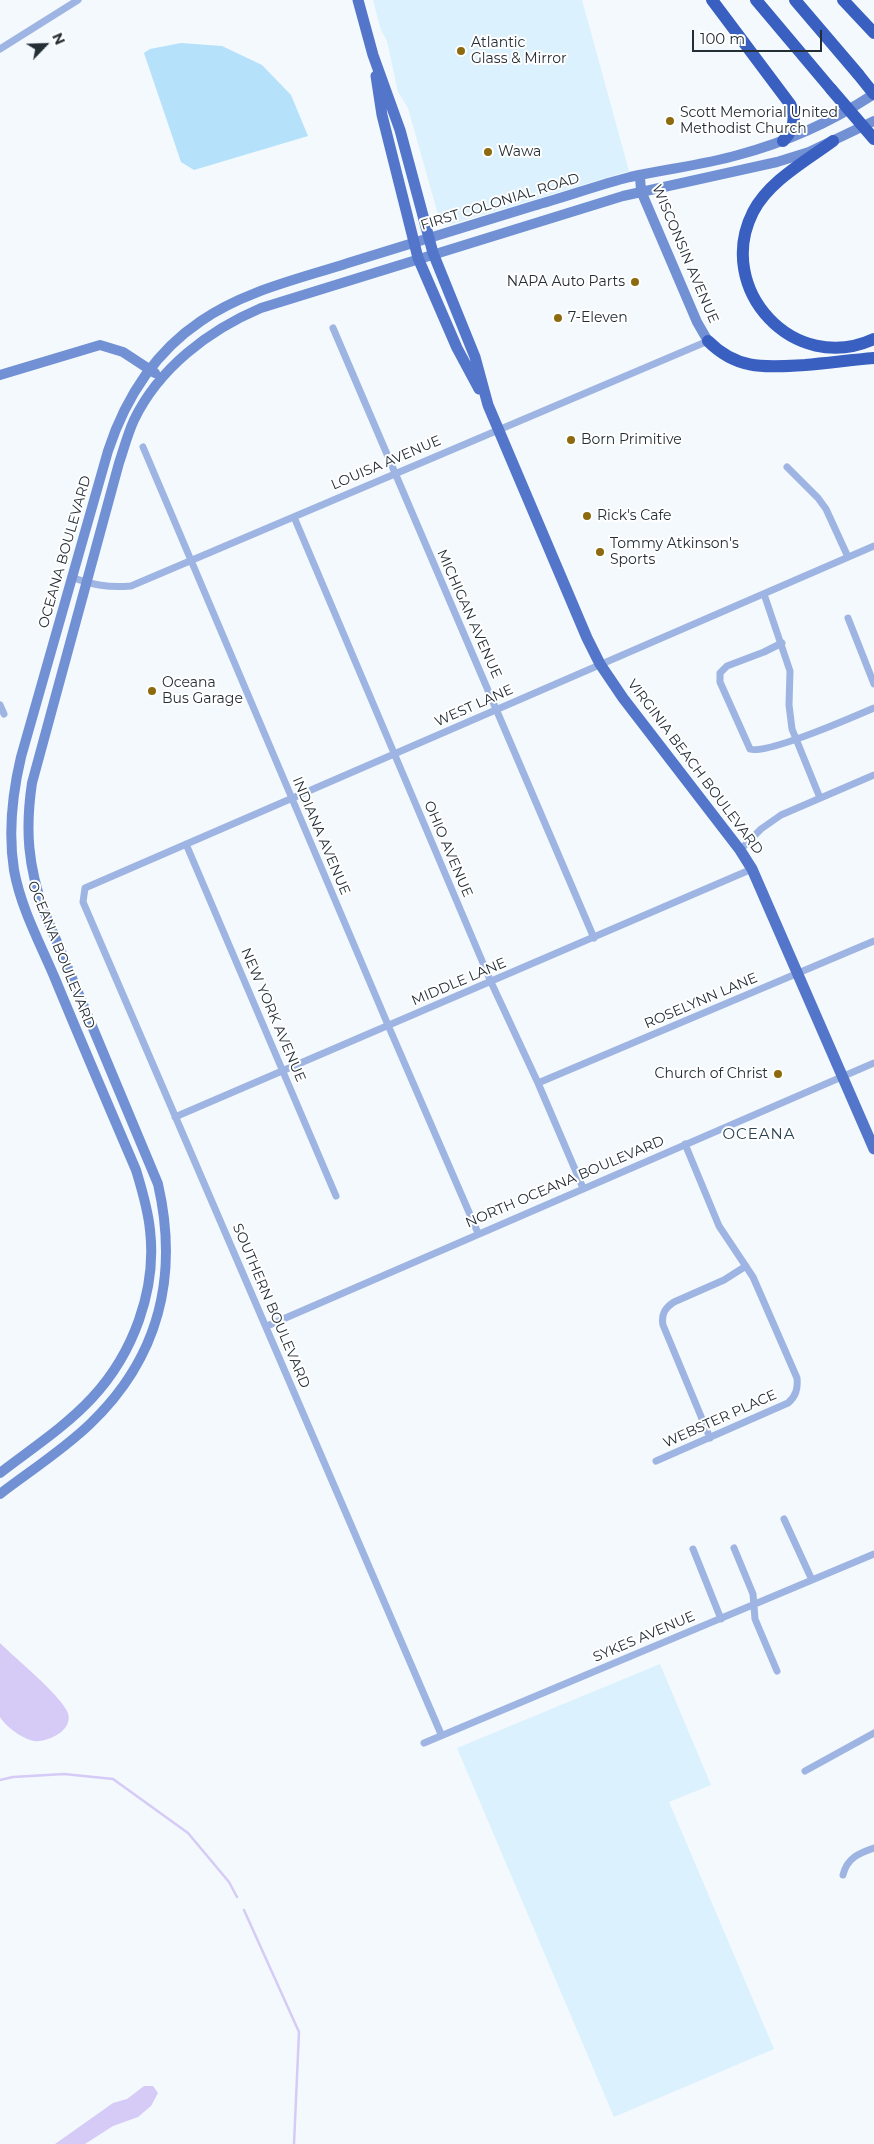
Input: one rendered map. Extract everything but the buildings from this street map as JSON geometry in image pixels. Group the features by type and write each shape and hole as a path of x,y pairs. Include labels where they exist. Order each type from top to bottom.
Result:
{"highway":[{"path":"712,0 790,104 793,111 794,124 783,141"},
{"path":"756,0 874,139"},
{"path":"795,0 874,94"},
{"path":"843,0 874,33"},
{"path":"833,141 784,177 758,204 748,225 744,242 744,270 747,284 759,307 768,319 789,336 803,342 829,347 855,346 874,339"},
{"path":"708,341 729,358 759,367 874,358"}],"main road":[{"name":"VIRGINIA BEACH BOULEVARD","path":"358,0 373,55 395,112 428,238 475,357 488,405"},
{"name":"VIRGINIA BEACH BOULEVARD","path":"373,55 382,115 418,258 457,348 488,405 587,638 600,664 639,720 740,850 752,869 874,1149"},
{"name":"FIRST COLONIAL ROAD","path":"150,369 183,334 201,320 229,305 272,287 428,238 640,176 736,156 783,141 849,110 874,94"},
{"path":"0,375 100,345 123,352 162,378 196,345 239,317 261,308 433,253 641,191 769,164 809,152 874,121"},
{"name":"WISCONSIN AVENUE","path":"640,176 641,191 697,322 708,341"},
{"name":"OCEANA BOULEVARD","path":"0,1473 77,1413 92,1398 116,1368 137,1327 144,1305 150,1260 150,1231 145,1199 136,1170 29,917 14,871 11,815 15,781 116,428 135,390 150,369"},
{"name":"OCEANA BOULEVARD","path":"0,1494 88,1425 114,1398 137,1366 152,1333 161,1304 167,1256 166,1228 158,1184 36,889 28,843 28,812 32,783 127,439 135,419 162,378"},
{"path":"137,1327 152,1333"}],"street":[{"path":"0,49 78,0"},
{"name":"MICHIGAN AVENUE","path":"333,328 594,938"},
{"name":"LOUISA AVENUE","path":"72,577 111,588 131,586 708,341"},
{"name":"INDIANA AVENUE","path":"143,447 291,799 478,1233"},
{"path":"788,467 826,509 848,557"},
{"name":"OHIO AVENUE","path":"294,517 491,982 538,1084 582,1188"},
{"name":"WEST LANE","path":"84,888 874,546"},
{"path":"764,594 790,671 790,717 796,739 820,798"},
{"path":"848,618 874,684"},
{"path":"782,643 758,655 727,666 720,673 720,678 750,748 758,750 796,739 874,708"},
{"path":"0,704 4,714"},
{"path":"740,850 768,823 874,775"},
{"name":"NEW YORK AVENUE","path":"186,844 336,1196"},
{"name":"MIDDLE LANE","path":"175,1116 284,1071 752,869"},
{"name":"SOUTHERN BOULEVARD","path":"84,888 83,902 441,1734"},
{"name":"ROSELYNN LANE","path":"538,1084 874,941"},
{"name":"NORTH OCEANA BOULEVARD","path":"266,1326 874,1063"},
{"path":"685,1144 719,1226 746,1266 724,1280 668,1305 663,1315 663,1325 710,1438"},
{"name":"WEBSTER PLACE","path":"656,1460 788,1403 793,1398 798,1386 797,1378 756,1282 746,1266"},
{"path":"784,1519 812,1580"},
{"path":"734,1548 750,1586 755,1619 777,1671"},
{"path":"693,1549 721,1619"},
{"name":"SYKES AVENUE","path":"424,1743 441,1734 874,1554"},
{"path":"805,1771 874,1733"},
{"path":"843,1875 853,1857 874,1848"}],"shaded area":[{"path":"373,0 582,0 629,171 445,226 441,225 408,108 398,92 387,41 381,30"},
{"path":"181,43 222,46 262,65 291,95 308,136 194,170 181,162 144,53 150,49"},
{"path":"0,1643 55,1695 67,1711 68,1724 59,1734 46,1740 30,1740 10,1728 0,1717"},
{"path":"660,1664 711,1785 669,1802 774,2049 614,2117 457,1748"},
{"path":"144,2086 153,2086 158,2093 151,2106 138,2117 113,2126 85,2144 55,2144 113,2103 127,2099"}],"waterway":[{"path":"0,1780 13,1777 64,1774 113,1779 188,1833 229,1882 237,1897"},
{"path":"244,1910 299,2032 294,2144"}],"place":[{"name":"Atlantic Glass & Mirror","path":"461,51"},
{"name":"Scott Memorial United Methodist Church","path":"670,121"},
{"name":"Wawa","path":"488,152"},
{"name":"NAPA Auto Parts","path":"635,282"},
{"name":"7-Eleven","path":"558,318"},
{"name":"Born Primitive","path":"571,440"},
{"name":"Rick's Cafe","path":"587,516"},
{"name":"Tommy Atkinson's Sports","path":"600,552"},
{"name":"Oceana Bus Garage","path":"152,691"},
{"name":"Church of Christ","path":"778,1074"}],"district":[{"name":"OCEANA","path":"759,1135"}]}
